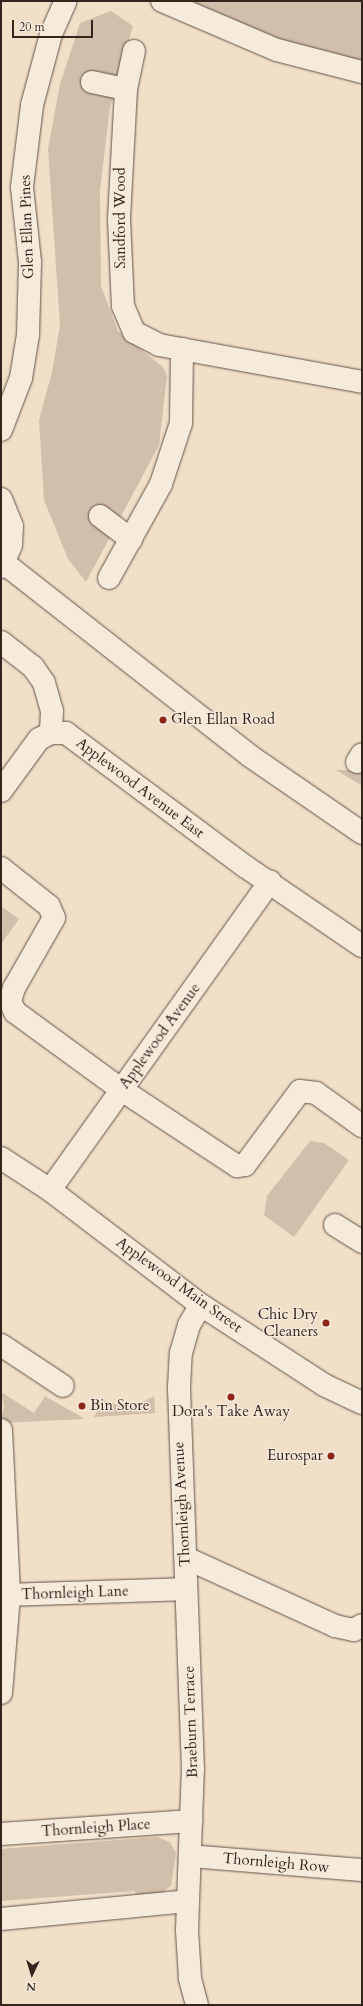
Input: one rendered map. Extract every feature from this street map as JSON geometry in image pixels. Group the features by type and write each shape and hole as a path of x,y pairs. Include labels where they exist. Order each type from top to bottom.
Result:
{"street":[{"name":"Glen Ellan Pines","path":"1,430 21,378 28,335 30,262 22,187 32,105 51,34 66,1"},
{"path":"162,1 277,50 362,72"},
{"name":"Sandford Wood","path":"134,51 126,89 119,218 123,306 134,332 159,345 362,382"},
{"path":"92,82 126,89"},
{"path":"109,578 161,484 181,423 182,349"},
{"path":"1,499 12,526 11,545 3,565 250,756 362,833"},
{"path":"100,516 131,539"},
{"path":"1,642 33,667 44,683 52,711 51,734 39,739 1,791"},
{"name":"Applewood Avenue East","path":"51,734 66,733 270,882 362,946"},
{"path":"1,868 49,906 54,918 14,988 10,1000 15,1012 122,1090 236,1166 246,1165 300,1091 316,1093 362,1126"},
{"name":"Applewood Avenue","path":"50,1190 270,882"},
{"name":"Applewood Main Street","path":"1,1158 50,1190 201,1304 324,1385 362,1403"},
{"path":"335,1225 362,1242"},
{"name":"Thornleigh Avenue","path":"186,1589 186,1558 179,1433 181,1353 189,1325 201,1304"},
{"path":"1,1345 62,1386"},
{"name":"Thornleigh Lane","path":"1,1430 9,1595 186,1589"},
{"path":"186,1558 335,1626 354,1630 362,1625"},
{"name":"Braeburn Terrace","path":"186,1589 194,1770 190,1856"},
{"path":"1,1682 9,1595"},
{"name":"Thornleigh Place","path":"1,1834 192,1821"},
{"path":"190,1856 187,1901 190,1978 197,2005"},
{"name":"Thornleigh Row","path":"190,1856 362,1870"},
{"path":"1,1919 187,1901"}],"shaded area":[{"path":"185,1 362,1 362,64 292,46"},
{"path":"111,11 133,26 110,107 100,191 101,286 118,331 163,367 167,376 159,445 86,582 68,559 44,500 39,420 52,372 60,325 48,149 60,84 80,23"},
{"path":"336,770 362,770 362,786"},
{"path":"1,906 19,919 1,944"},
{"path":"310,1141 324,1143 349,1160 294,1237 264,1215 267,1196"},
{"path":"1,1392 34,1413 45,1396 85,1419 1,1423 4,1405"},
{"path":"154,1396 155,1413 94,1417 103,1400 129,1409"},
{"path":"157,1837 170,1842 176,1853 171,1886 161,1893 136,1897 135,1891 1,1901 1,1849"}],"place":[{"name":"Glen Ellan Road","path":"163,720"},
{"name":"Chic Dry Cleaners","path":"326,1323"},
{"name":"Dora's Take Away","path":"231,1397"},
{"name":"Bin Store","path":"82,1406"},
{"name":"Eurospar","path":"331,1456"}]}
